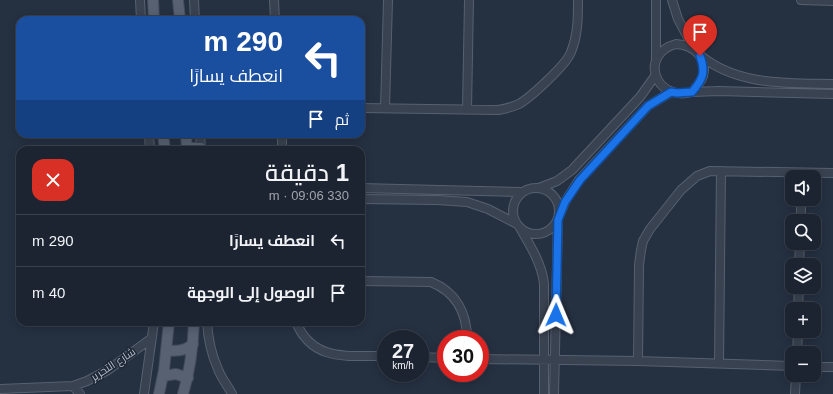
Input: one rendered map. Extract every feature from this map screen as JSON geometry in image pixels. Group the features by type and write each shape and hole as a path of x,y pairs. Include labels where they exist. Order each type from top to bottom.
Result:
{"main road":[{"path":"153,0 154,16"},
{"path":"178,0 180,16"},
{"path":"159,394 167,350 169,326"},
{"path":"183,394 188,378 194,326"},
{"path":"167,350 183,350 193,344"},
{"path":"163,376 176,374 188,378"}],"street":[{"path":"140,0 141,16"},
{"path":"194,0 195,16"},
{"path":"274,0 275,16"},
{"path":"385,108 388,0"},
{"path":"467,110 469,0"},
{"path":"365,108 498,110 513,107 531,95 571,54 578,22 578,0"},
{"path":"656,0 656,60 654,68 659,83 671,92 719,91 833,94"},
{"path":"672,0 678,19 694,49 700,56 714,66 730,73 757,80 833,84"},
{"path":"801,0 833,1"},
{"path":"656,60 664,49 670,46 683,45 694,49"},
{"path":"692,92 702,77 703,64 700,56"},
{"path":"544,394 543,276 528,242 514,218 514,204 522,192 527,189 539,188 557,181 572,170 640,97 656,76"},
{"path":"365,199 467,202 493,211 519,226 526,232 538,234 550,230 559,217 572,191 580,180 648,106 671,92"},
{"path":"638,361 639,270 641,250 643,241 668,205 691,180 707,171 785,174"},
{"path":"719,363 721,171"},
{"path":"821,174 833,173"},
{"path":"365,188 522,192"},
{"path":"539,188 548,191 555,197 559,205 554,394"},
{"path":"365,281 431,282 439,285 451,294 460,306 466,321 466,330"},
{"path":"144,394 154,326"},
{"path":"207,326 208,334 218,370 232,394"},
{"path":"298,326 306,339 323,352 334,354 377,356"},
{"name":"شارع التحرير","path":"0,389 73,386 98,376 152,338"},
{"path":"489,359 638,361 785,366"},
{"path":"821,367 833,367"},
{"path":"795,394 796,382"},
{"path":"73,386 80,394"}],"route":[{"path":"556,315 558,220 565,202 580,180 648,106 671,92 692,92 699,83 704,70 700,56"}]}
